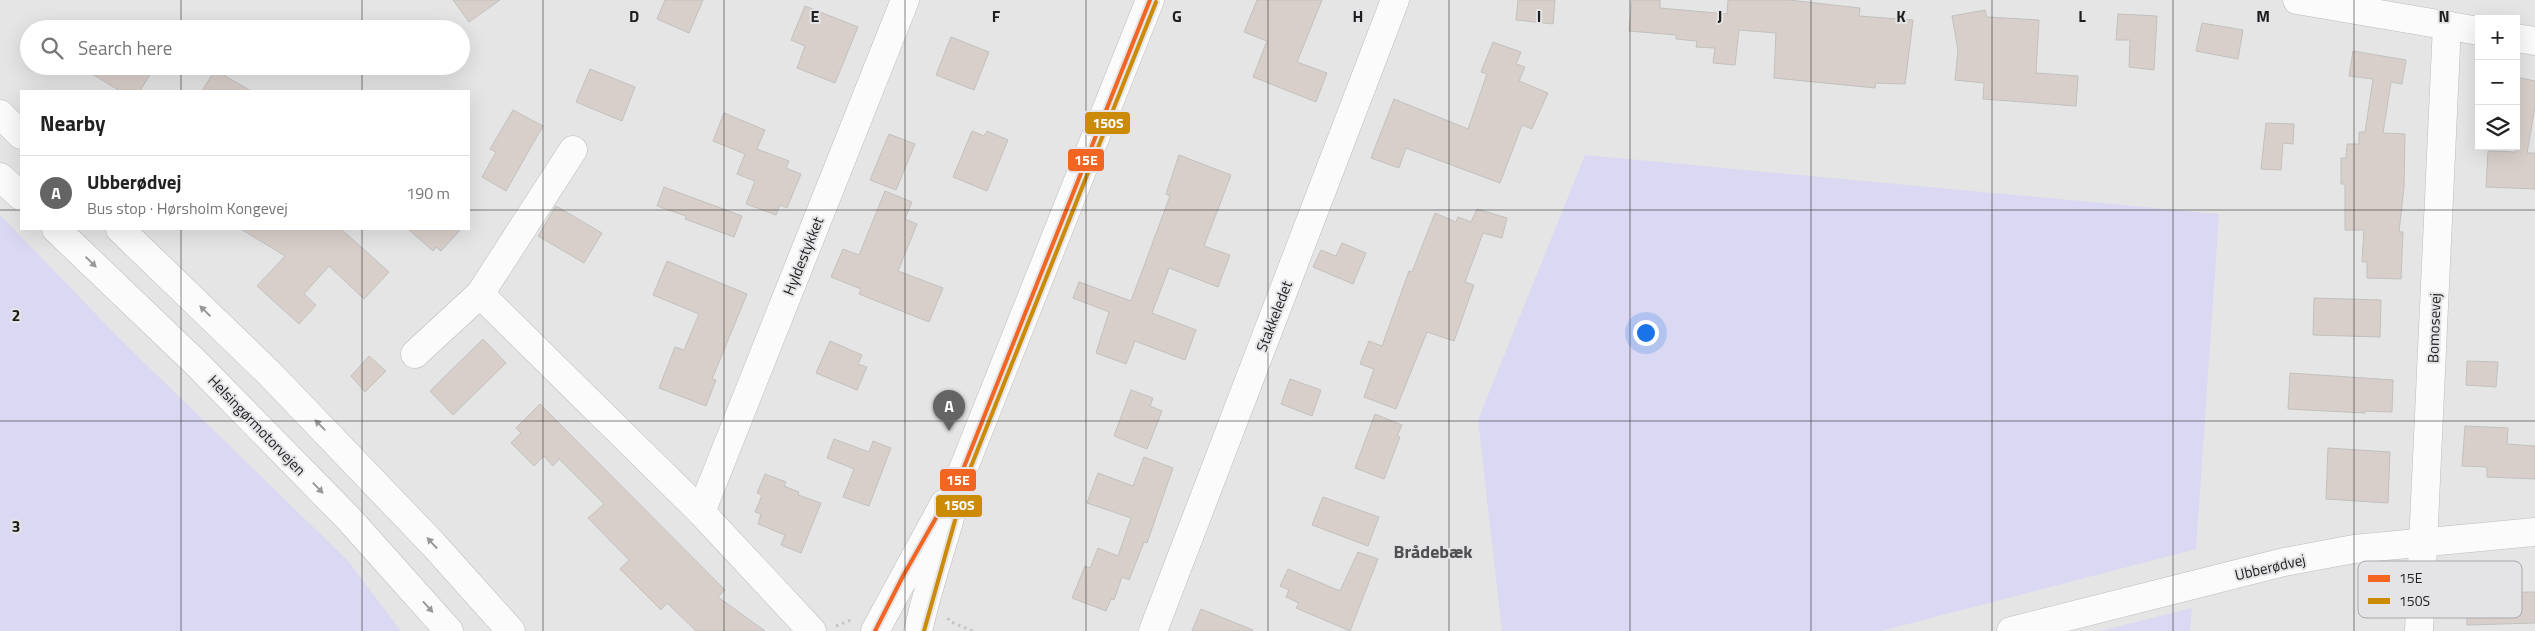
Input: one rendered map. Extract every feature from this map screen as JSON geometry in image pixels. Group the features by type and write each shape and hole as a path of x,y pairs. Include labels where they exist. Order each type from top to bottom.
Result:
{"main road":[{"name":"Hyldestykket","path":"701,512 905,0"},
{"path":"875,631 903,576 962,472 1150,0"},
{"name":"Stakkeledet","path":"1152,631 1395,0"},
{"path":"2297,0 2475,30"},
{"name":"Bomosevej","path":"2424,561 2447,25"},
{"path":"2520,39 2535,42"},
{"path":"0,114 20,133"},
{"path":"415,354 480,294 572,150"},
{"path":"0,177 20,195"},
{"name":"Helsingørmotorvejen","path":"57,230 198,364 349,519 449,631"},
{"path":"121,230 269,373 433,544 511,631"},
{"path":"480,294 701,512 812,631"},
{"path":"918,631 928,588 952,518 962,472"},
{"name":"Ubberødvej","path":"2010,631 2284,562 2354,549 2535,532"},
{"name":"Bomosevej","path":"2419,631 2420,618"}],"shaded area":[{"path":"1585,155 2219,214 2196,549 1881,631 1502,631 1478,420"},
{"path":"0,215 121,340 348,561 401,631 0,631"},
{"path":"2192,608 2190,631 2100,631"}],"building":[{"path":"453,0 500,0 470,21"},
{"path":"665,0 703,0 689,33 657,19"},
{"path":"1257,0 1322,0 1297,62 1327,73 1316,102 1253,77 1267,41 1244,32"},
{"path":"1518,0 1555,0 1553,24 1516,20"},
{"path":"1632,0 1660,0 1660,8 1727,14 1728,0 1789,0 1860,8 1859,16 1913,20 1905,84 1876,83 1875,88 1774,78 1776,33 1739,30 1735,65 1713,63 1715,48 1696,47 1697,41 1676,39 1676,35 1629,31"},
{"path":"805,6 858,27 835,83 797,68 805,46 791,40"},
{"path":"1985,10 1987,17 2039,20 2036,73 2078,76 2076,106 1983,99 1984,83 1955,80 1958,50 1952,16"},
{"path":"2118,14 2157,16 2154,70 2129,67 2130,40 2116,40"},
{"path":"2202,23 2243,30 2238,59 2196,51"},
{"path":"951,37 989,52 974,90 936,75"},
{"path":"1493,42 1521,52 1516,64 1525,67 1519,81 1548,93 1532,129 1522,125 1500,183 1406,148 1399,168 1371,158 1394,99 1468,129 1487,74 1481,72"},
{"path":"2353,51 2406,60 2402,84 2391,82 2383,133 2405,134 2404,187 2399,232 2403,232 2401,279 2367,278 2367,262 2362,262 2364,230 2345,230 2345,184 2341,184 2341,158 2346,158 2347,144 2359,144 2359,132 2365,132 2373,79 2349,76"},
{"path":"590,69 635,87 622,121 576,102"},
{"path":"94,75 150,75 141,90 118,90"},
{"path":"212,75 224,75 249,90 203,90"},
{"path":"2520,78 2535,81 2535,107 2527,153 2535,153 2535,189 2486,187 2488,151 2516,152 2516,150 2520,150"},
{"path":"513,110 543,126 506,191 482,177 496,152 490,149"},
{"path":"724,113 765,130 757,149 789,161 786,168 801,174 787,208 780,205 776,215 746,204 755,181 737,174 745,154 713,141"},
{"path":"2266,123 2294,124 2293,144 2283,143 2281,170 2261,169"},
{"path":"972,131 984,136 987,131 1008,140 987,191 953,177"},
{"path":"889,134 915,144 896,190 870,180"},
{"path":"1179,155 1231,175 1204,246 1230,255 1218,287 1169,268 1152,313 1196,330 1185,360 1135,341 1126,364 1096,353 1109,312 1073,298 1079,282 1131,301 1170,196 1166,194"},
{"path":"664,187 742,216 734,237 685,219 686,216 657,206"},
{"path":"885,191 912,202 905,219 917,224 898,271 943,288 929,322 859,294 861,289 831,277 843,249 859,255"},
{"path":"556,206 602,233 584,263 538,236"},
{"path":"1477,209 1507,218 1502,238 1483,233 1465,282 1474,285 1454,341 1427,332 1396,409 1364,397 1374,369 1360,364 1369,341 1382,346 1409,271 1412,272 1435,213 1456,222 1458,217 1471,222"},
{"path":"243,230 342,230 389,272 364,299 329,266 304,294 316,305 299,324 257,286 285,256"},
{"path":"409,230 460,230 441,251 436,247 433,251"},
{"path":"1342,243 1366,253 1353,284 1313,267 1321,250 1336,256"},
{"path":"667,261 747,294 712,379 716,380 706,406 659,388 675,347 684,350 699,314 653,295"},
{"path":"2314,298 2381,300 2380,337 2313,335"},
{"path":"483,339 506,363 453,415 430,391"},
{"path":"830,341 862,355 858,364 867,367 857,390 816,373"},
{"path":"369,356 386,371 365,392 351,376"},
{"path":"2467,361 2498,362 2496,387 2466,385"},
{"path":"2290,373 2393,380 2392,412 2365,411 2365,413 2288,409"},
{"path":"1290,379 1321,390 1312,416 1281,404"},
{"path":"1131,390 1153,398 1150,406 1162,411 1147,449 1114,436"},
{"path":"540,404 725,590 718,597 765,631 696,631 667,603 661,610 620,569 629,560 588,518 604,504 559,459 553,466 544,456 534,466 511,443 521,433 516,428"},
{"path":"1375,414 1402,425 1397,436 1400,437 1384,479 1355,468"},
{"path":"2465,426 2508,428 2507,444 2535,446 2535,479 2487,477 2487,467 2462,466"},
{"path":"834,439 869,452 873,441 891,448 869,506 843,497 854,469 827,458"},
{"path":"2328,448 2390,452 2388,503 2326,499"},
{"path":"1144,457 1173,468 1147,543 1144,542 1129,580 1122,577 1114,600 1111,599 1106,611 1072,598 1085,566 1090,568 1098,548 1118,556 1131,518 1087,503 1098,473 1133,486"},
{"path":"765,474 786,482 784,486 799,492 798,495 821,503 801,553 781,545 785,535 758,524 761,514 755,512 762,495 757,493"},
{"path":"1323,497 1379,517 1368,546 1312,525"},
{"path":"1358,552 1378,559 1350,631 1296,608 1299,603 1286,597 1289,590 1280,586 1288,569 1340,591"},
{"path":"2522,592 2535,592 2535,623 2467,625 2467,618 2522,618"},
{"path":"1201,609 1253,630 1192,631"}],"transit line":[{"name":"15E","path":"875,631 903,576 962,472 1150,0"},
{"name":"150S","path":"924,631 968,474 1156,2"}],"place":[{"name":"Ubberødvej","path":"949,431"}],"district":[{"name":"Brådebæk","path":"1433,551"}]}
